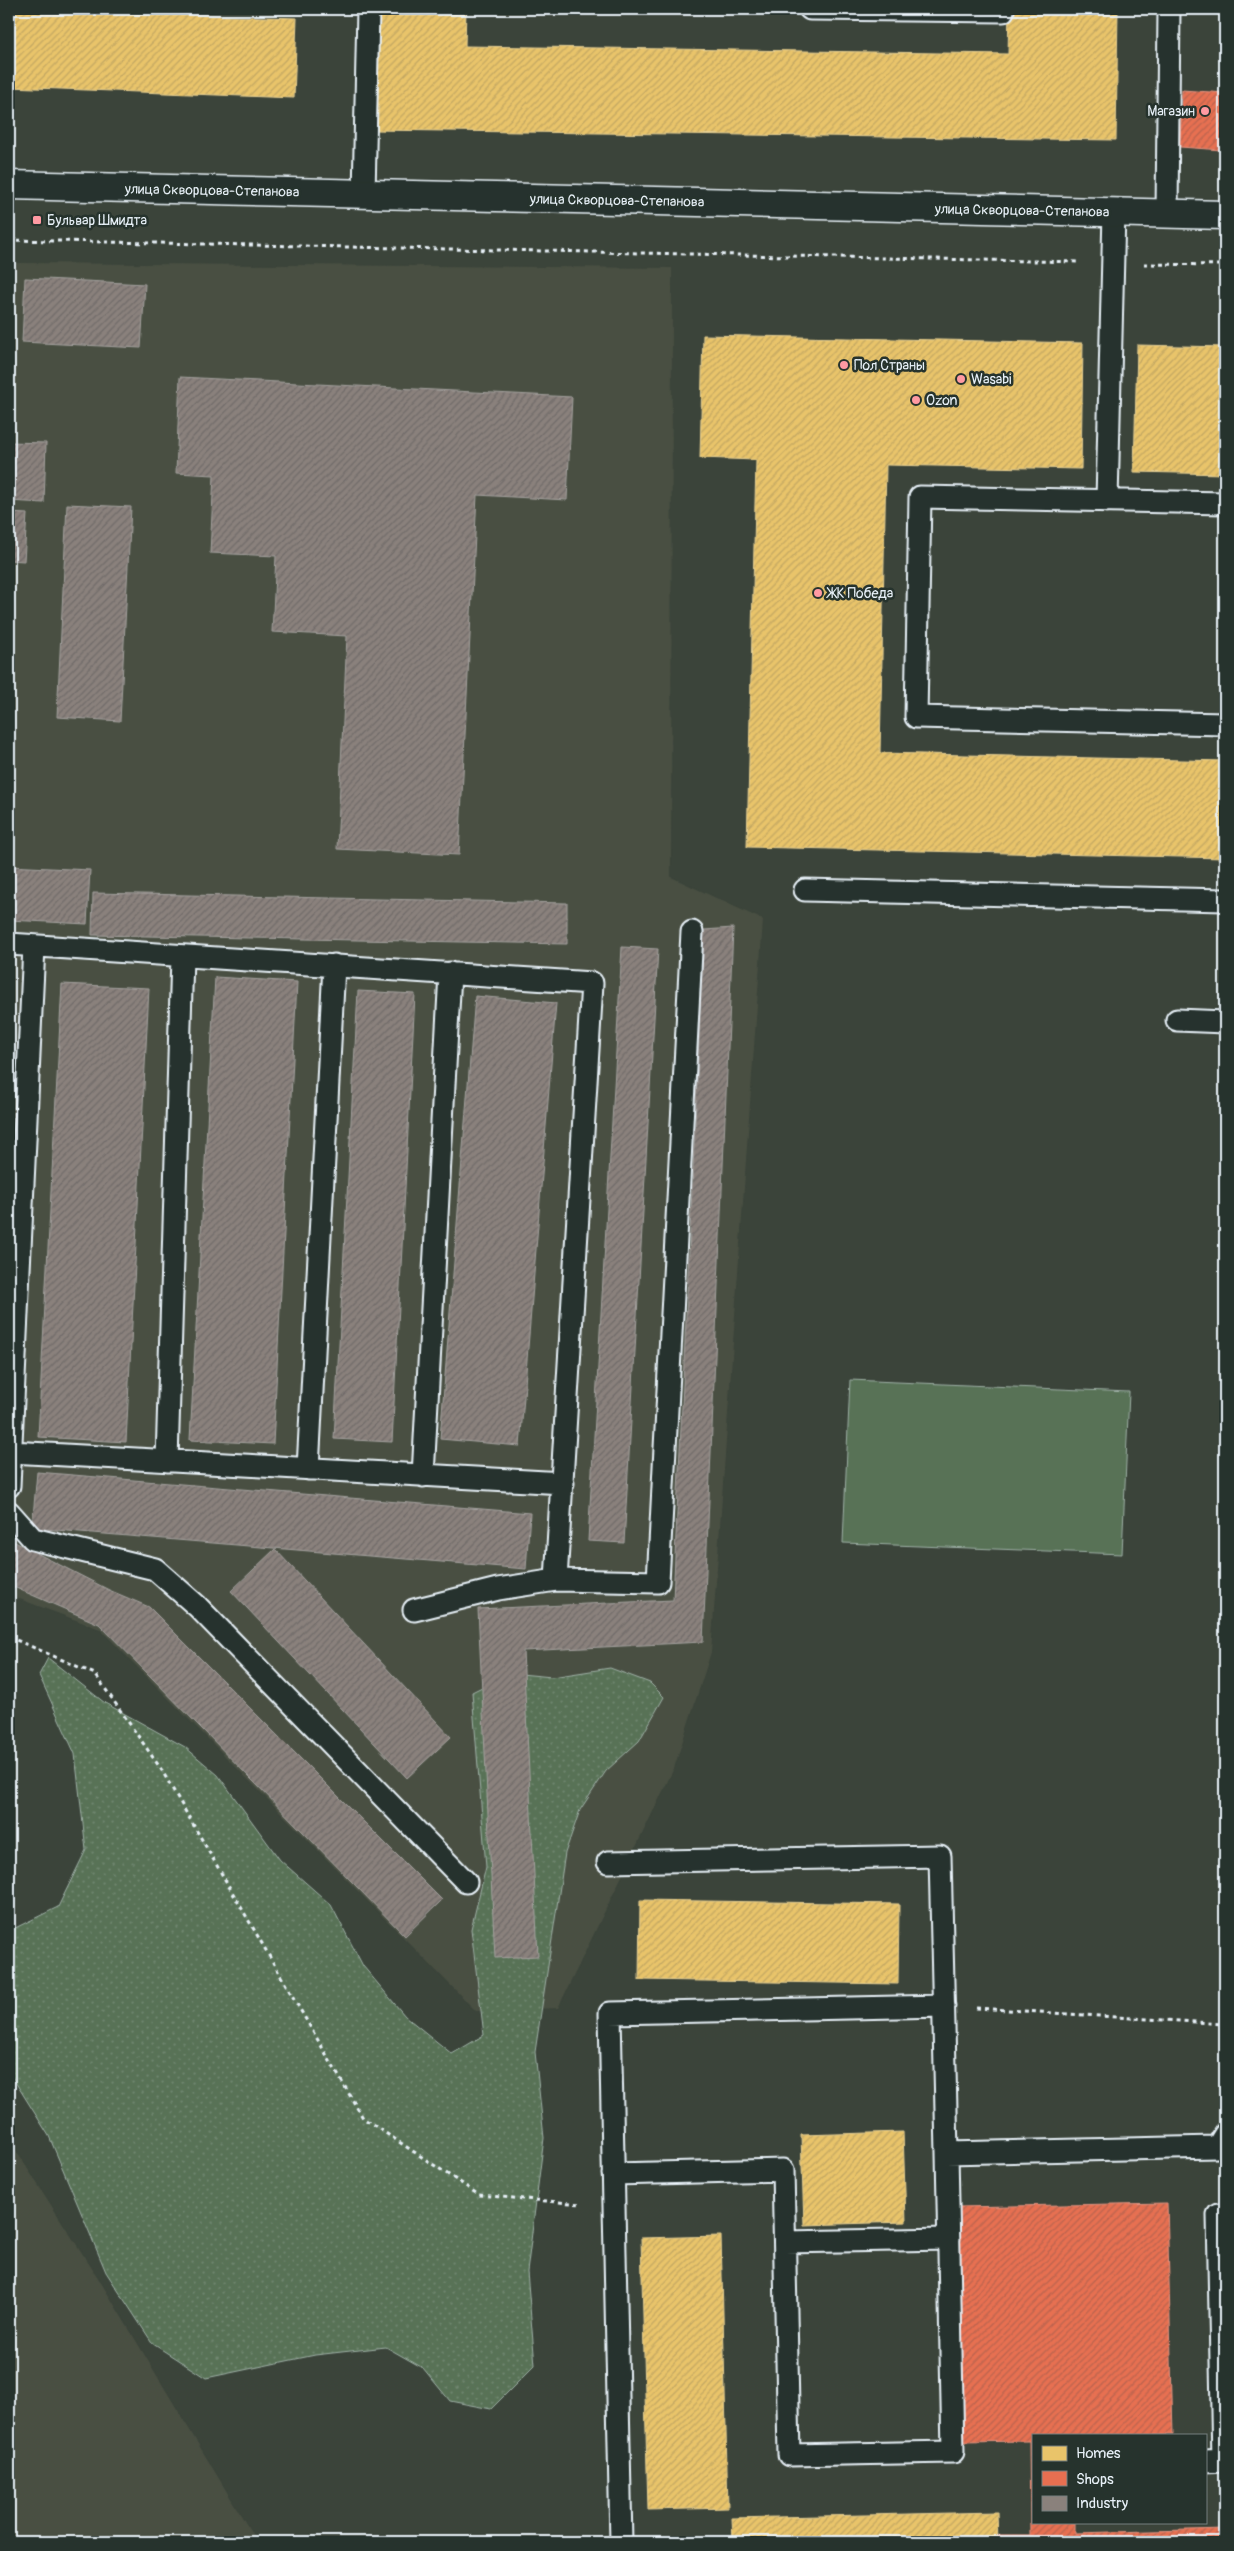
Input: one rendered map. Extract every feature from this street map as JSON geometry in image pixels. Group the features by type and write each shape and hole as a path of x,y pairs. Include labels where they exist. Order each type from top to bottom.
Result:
{"street":[{"name":"улица Скворцова-Степанова","path":"9,185 1225,215"}],"lane":[{"path":"364,194 368,9"},
{"path":"810,9 1003,11 1003,9"},
{"path":"1167,213 1170,9"},
{"path":"1107,501 1114,212"},
{"path":"1225,503 920,497 916,717 1225,724"},
{"path":"806,890 1225,900"},
{"path":"414,1610 498,1589 556,1580 658,1582 692,932"},
{"path":"9,944 592,983 556,1580"},
{"path":"9,1486 34,946"},
{"path":"167,1461 182,956"},
{"path":"308,1469 334,966"},
{"path":"423,1476 450,973"},
{"path":"1177,1020 1225,1022"},
{"path":"11,1452 563,1484"},
{"path":"9,1512 33,1539 156,1569 197,1606 466,1882"},
{"path":"608,1862 940,1856 953,2452 789,2455 783,2170 613,2174"},
{"path":"621,2542 610,2013 944,2006"},
{"path":"947,2153 1217,2147 1225,2134"},
{"path":"1218,2215 1218,2460"},
{"path":"785,2242 949,2239"}],"path":[{"path":"9,240 1225,265"},
{"path":"9,1637 95,1674 161,1769 363,2118 479,2195 614,2207"},
{"path":"944,2006 1225,2024"}],"shaded area":[{"path":"16,263 672,268 671,877 763,920 711,1652 674,1768 558,2008 476,2011 100,1629 9,1595 9,375"},
{"path":"9,2140 100,2281 257,2542 9,2542"}],"green space":[{"path":"850,1380 1129,1392 1122,1554 843,1543"},
{"path":"48,1658 105,1703 185,1747 218,1775 280,1860 331,1905 363,1966 405,2016 452,2054 484,2035 471,1929 486,1867 472,1692 510,1673 552,1677 610,1668 650,1683 664,1697 639,1741 606,1771 580,1810 565,1853 535,2052 544,2138 527,2272 535,2365 491,2409 450,2401 423,2368 386,2347 315,2355 206,2378 153,2344 106,2272 49,2136 9,2072 9,1931 58,1907 86,1850 75,1754 39,1675"}],"building: Homes":[{"path":"9,9 297,18 294,98 9,87"},
{"path":"375,9 466,9 465,46 1008,54 1009,9 1118,9 1116,140 373,130"},
{"name":"ЖК Победа","path":"703,335 1083,343 1081,469 886,465 880,753 1225,761 1225,858 747,847 756,460 700,458"},
{"path":"1137,345 1225,347 1225,474 1134,472"},
{"path":"640,1900 899,1904 898,1984 639,1980"},
{"path":"903,2132 906,2222 804,2225 801,2135"},
{"path":"721,2236 728,2508 648,2510 641,2238"},
{"path":"997,2512 998,2542 733,2542 732,2518"}],"building: Shops":[{"path":"1182,90 1225,93 1222,150 1180,147"},
{"path":"1167,2203 1173,2434 1032,2434 1032,2524 1075,2524 1075,2533 1225,2529 1225,2542 998,2542 998,2535 1030,2535 1029,2441 963,2442 957,2207"}],"building: Industry":[{"path":"25,278 145,284 141,348 22,342"},
{"path":"180,377 572,397 567,500 477,495 459,855 337,849 347,636 272,632 276,556 210,553 214,475 176,473"},
{"path":"9,442 46,443 44,503 9,501"},
{"path":"67,504 131,507 120,721 57,717"},
{"path":"9,513 27,514 24,561 9,560"},
{"path":"9,866 90,870 87,924 9,920"},
{"path":"93,893 567,903 567,944 92,935"},
{"path":"733,928 703,1642 523,1651 538,1956 495,1958 478,1609 673,1600 704,930"},
{"path":"622,947 658,949 624,1543 588,1541"},
{"path":"215,977 297,982 273,1444 190,1440"},
{"path":"62,984 149,988 126,1442 38,1437"},
{"path":"358,991 415,994 392,1442 334,1439"},
{"path":"475,996 556,1003 520,1446 440,1439"},
{"path":"37,1472 530,1513 526,1569 32,1528"},
{"path":"9,1539 109,1590 149,1607 442,1900 405,1936 99,1624 9,1585"},
{"path":"275,1549 451,1737 407,1778 231,1591"}],"place":[{"name":"Магазин","path":"1205,111"},
{"name":"Бульвар Шмидта","path":"37,220"},
{"name":"Пол Страны","path":"844,365"},
{"name":"Wasabi","path":"961,379"},
{"name":"Ozon","path":"916,400"},
{"name":"ЖК Победа","path":"818,593"}]}
